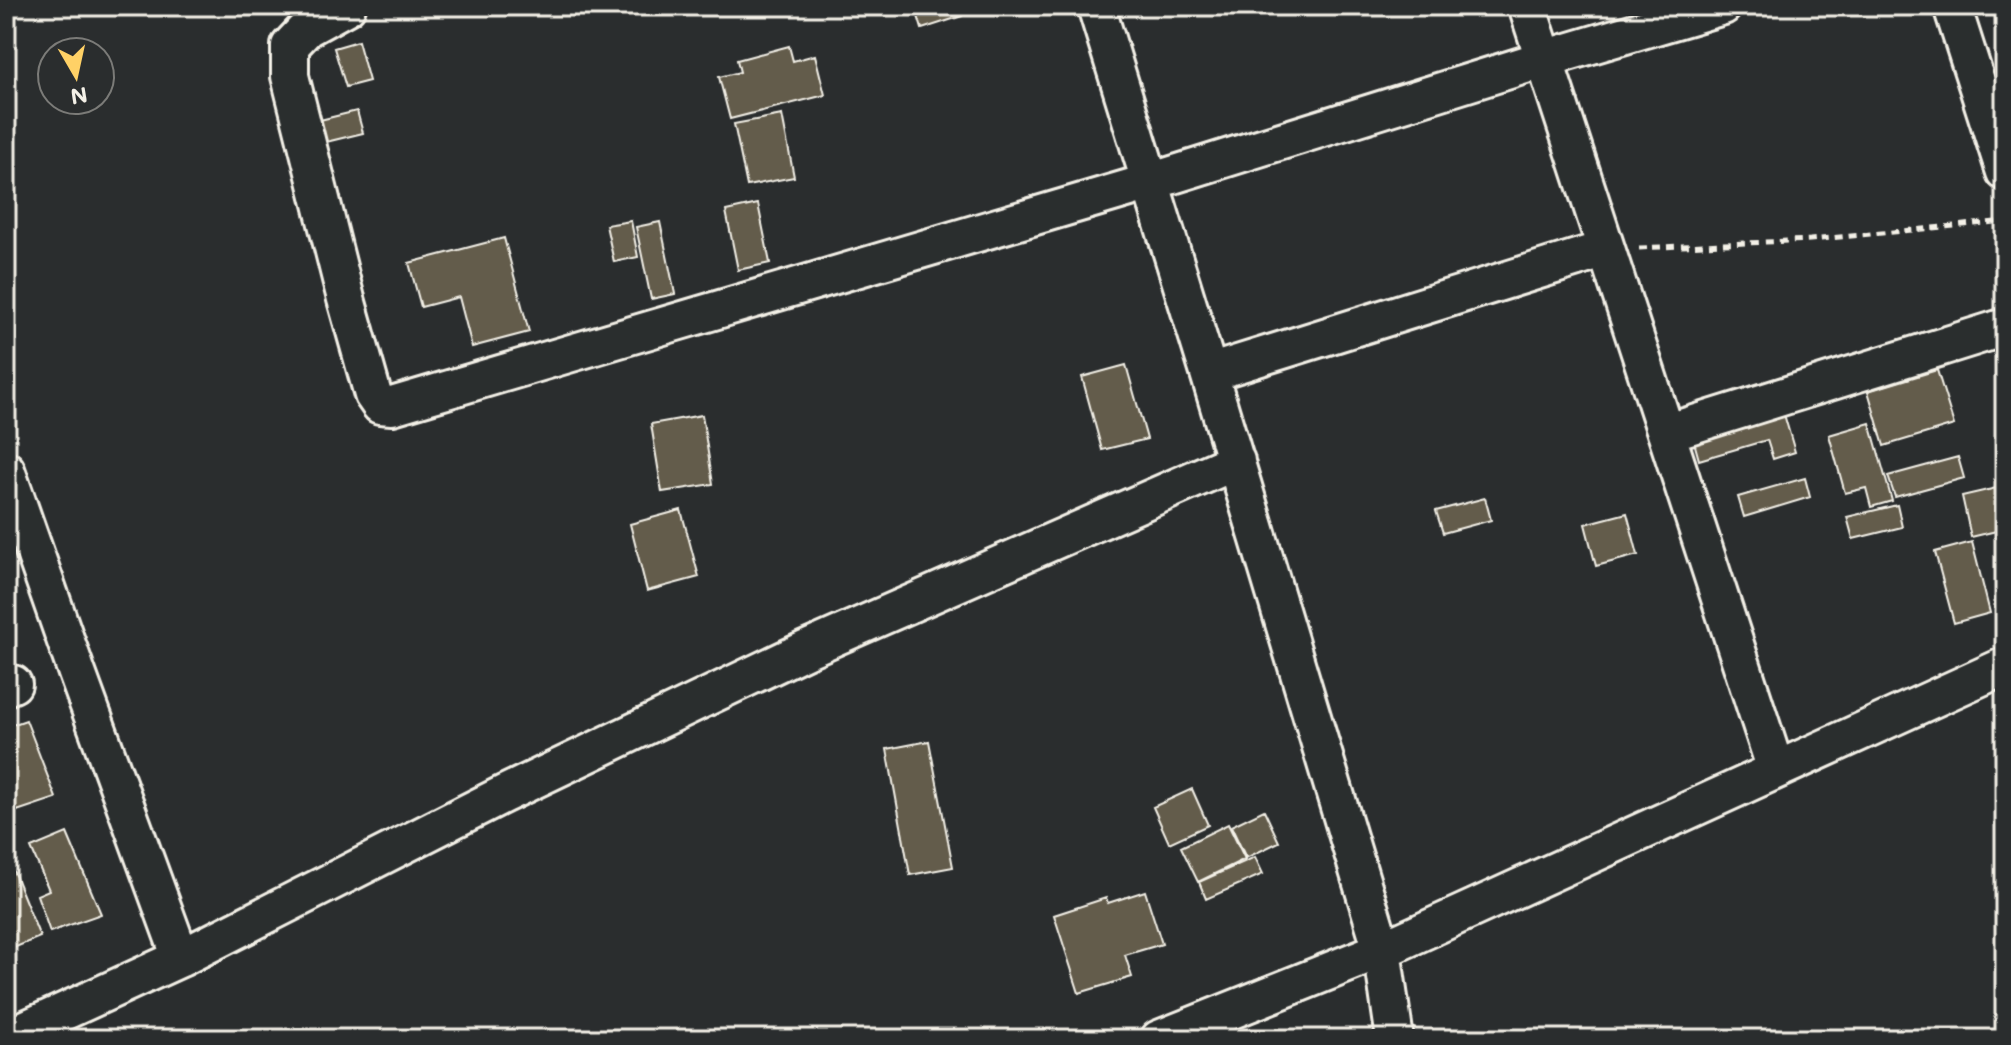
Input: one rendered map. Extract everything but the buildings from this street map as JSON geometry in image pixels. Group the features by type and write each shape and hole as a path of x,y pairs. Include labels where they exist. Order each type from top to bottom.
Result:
{"street":[{"path":"347,6 307,28 290,46 290,76 373,395 380,405 392,406 1150,182 1723,6"},
{"path":"1096,6 1382,950 1395,1039"},
{"path":"1527,6 1776,770"},
{"path":"1952,6 1996,116 2005,172"},
{"path":"1209,373 1606,249"},
{"path":"1666,433 2005,327"},
{"path":"6,1038 181,958 504,794 711,694 833,637 1236,461"},
{"path":"6,470 181,958"},
{"path":"1164,1038 1382,950 2005,666"}],"path":[{"path":"1606,249 1810,240 2005,221"}]}
